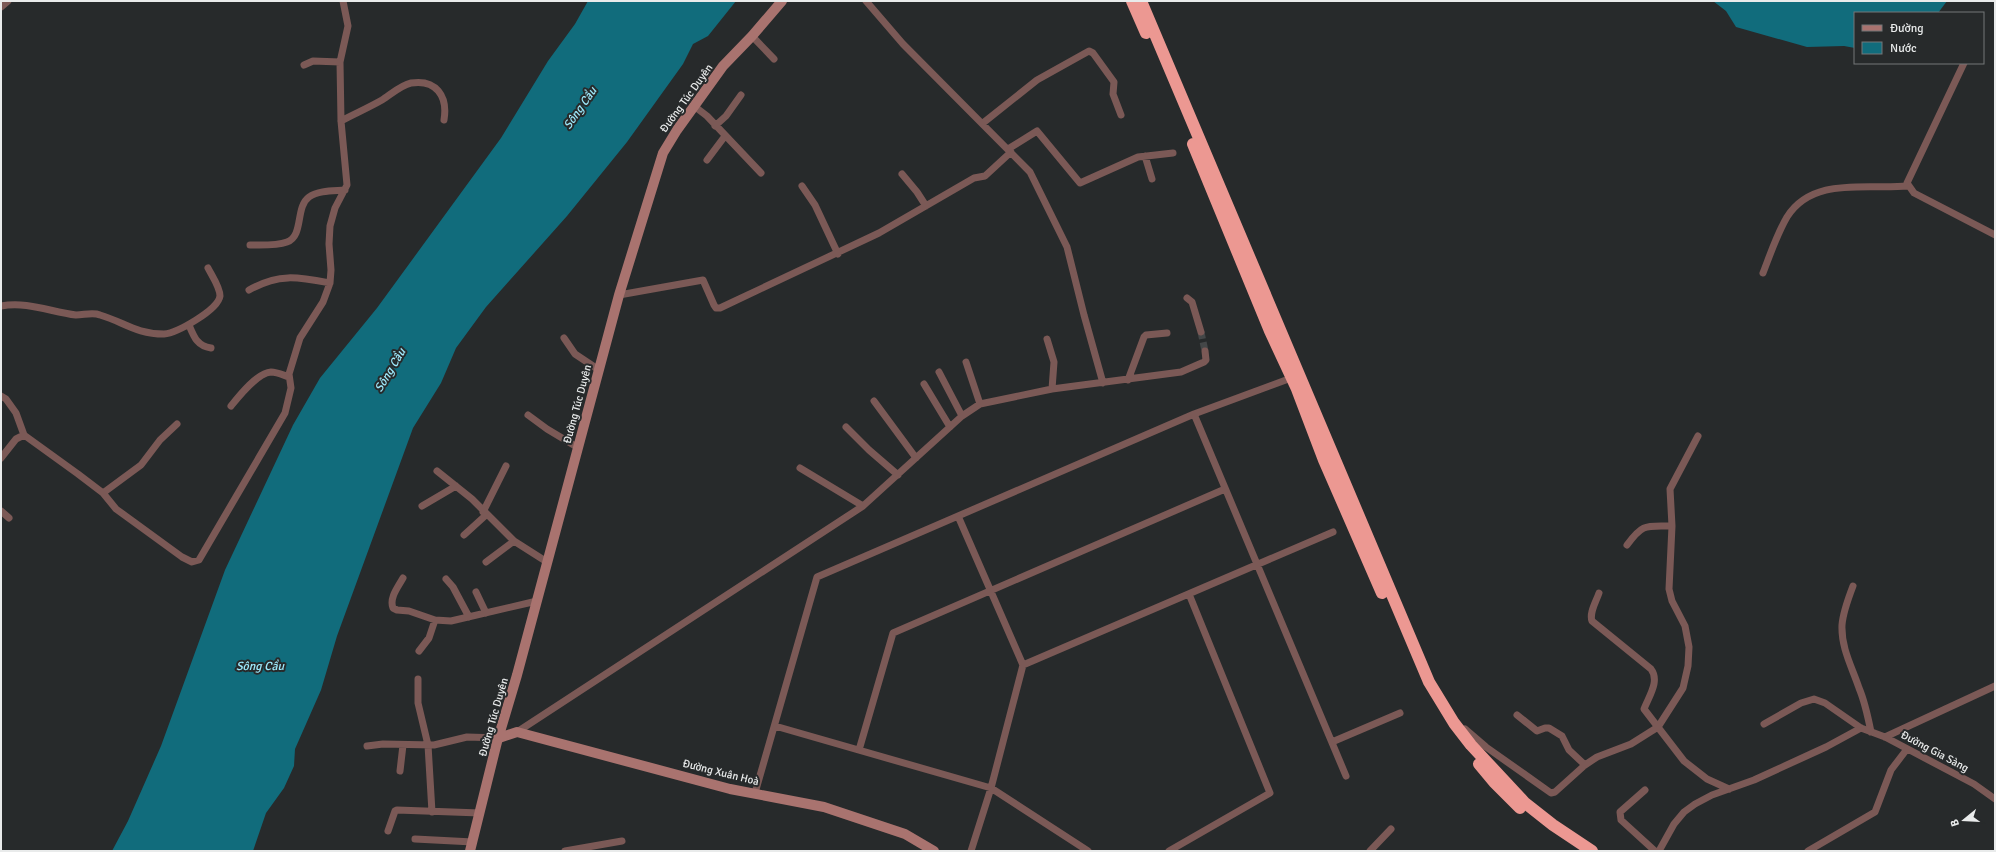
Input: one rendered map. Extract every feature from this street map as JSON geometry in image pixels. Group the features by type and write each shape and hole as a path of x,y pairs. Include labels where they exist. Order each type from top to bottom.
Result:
{"highway":[{"path":"1132,1 1270,330 1296,376 1324,460 1360,540 1406,651 1435,708 1448,727 1494,782 1539,824 1577,851"},
{"path":"1141,1 1261,287 1296,376 1368,537 1429,682 1454,723 1471,745 1525,803 1553,826 1592,851"}],"street":[{"path":"1,8 8,1"},
{"path":"1,396 6,399 16,413 24,435 103,493 116,509 182,557 196,563 199,560 285,413 291,388 289,377 300,338 323,302 330,283 330,226 335,208 345,190 348,180 341,121 340,62 348,26 343,1"},
{"name":"Đường Túc Duyên","path":"472,847 499,738 548,562 619,295 663,153 668,143 723,66 752,36 782,1"},
{"path":"866,1 903,44 982,124 1010,150 1030,172 1065,242 1103,383"},
{"path":"752,36 774,59"},
{"path":"982,124 1037,80 1089,51 1093,53 1114,82 1113,94 1121,115"},
{"path":"304,65 313,61 340,62"},
{"path":"1964,64 1908,178 1908,186 1914,193 1995,235"},
{"path":"341,121 406,85 427,83 433,85 442,95 446,111 444,120"},
{"path":"715,126 726,116 741,95"},
{"path":"694,106 707,116 761,173"},
{"path":"619,295 703,280 716,308 720,308 838,254 880,233 974,178 984,176 1010,150 1037,131 1080,183 1133,158 1173,153"},
{"path":"707,160 725,136"},
{"path":"1145,156 1152,179"},
{"path":"902,174 926,206"},
{"path":"802,186 815,206 838,254"},
{"path":"1763,273 1786,218 1807,196 1825,190 1839,188 1908,186"},
{"path":"250,245 287,242 294,236 304,203 309,197 319,193 345,190"},
{"path":"1,306 27,305 75,314 97,314 136,331 164,334 188,325 198,319 219,299 220,294 208,268"},
{"path":"250,290 260,284 283,277 330,283"},
{"path":"1187,298 1192,302 1201,332"},
{"path":"188,325 197,342 205,348 211,348"},
{"path":"1128,380 1144,337 1146,335 1167,333"},
{"path":"564,338 575,354 599,370"},
{"path":"1046,339 1054,359 1052,389"},
{"path":"367,746 383,744 428,745 467,737 499,738 517,732 863,506 950,426 980,404 1052,389 1128,380 1185,371 1206,360 1205,350"},
{"path":"966,362 980,404"},
{"path":"939,372 962,416"},
{"path":"231,406 241,394 265,374 276,373 289,377"},
{"path":"756,793 817,577 1194,414 1296,376"},
{"path":"924,384 950,426"},
{"path":"874,401 916,458"},
{"path":"1194,414 1346,776"},
{"path":"528,415 547,429 578,447"},
{"path":"103,493 141,465 160,440 177,424"},
{"path":"846,427 869,450 898,475"},
{"path":"1,458 16,439 24,435"},
{"path":"1465,729 1486,747 1551,793 1566,783 1585,765 1597,757 1631,744 1658,727 1683,688 1688,666 1689,647 1685,626 1672,601 1669,589 1672,526 1670,489 1698,436"},
{"path":"464,536 484,513 506,466"},
{"path":"800,468 863,506"},
{"path":"437,471 456,486 514,541 548,562"},
{"path":"422,506 456,486"},
{"path":"859,750 893,633 1225,489"},
{"path":"1,511 9,518"},
{"path":"958,516 1023,665 991,788 971,851"},
{"path":"1627,545 1637,532 1644,527 1672,526"},
{"path":"1023,665 1333,532"},
{"path":"486,562 514,541"},
{"path":"403,578 395,591 391,604 393,608 397,610 409,611 435,620 451,621 537,601"},
{"path":"446,579 453,587 469,617"},
{"path":"1853,586 1846,604 1842,625 1844,648 1865,706 1871,732"},
{"path":"476,592 486,613"},
{"path":"1599,593 1590,617 1592,621 1651,669 1655,674 1656,680 1644,709 1684,761 1692,769 1707,779 1729,789"},
{"path":"1169,851 1270,793 1189,594"},
{"path":"419,651 429,638 435,620"},
{"path":"418,679 418,704 428,745 432,812"},
{"path":"1885,738 1995,686"},
{"name":"Đường Gia Sàng","path":"1764,724 1801,703 1814,699 1825,703 1861,728 1885,738 1974,784 1995,799"},
{"path":"1332,742 1400,713"},
{"path":"1517,715 1537,731 1549,728 1562,736 1569,750 1585,765"},
{"path":"774,726 991,788 1088,851"},
{"path":"1659,851 1674,824 1684,812 1712,795 1826,747 1861,728"},
{"name":"Đường Xuân Hoà","path":"517,732 730,789 824,807 905,834 934,851"},
{"path":"400,771 403,745"},
{"path":"1808,851 1875,812 1891,770 1907,749"},
{"path":"1645,790 1620,812 1620,816 1621,820 1655,851"},
{"path":"388,831 395,811 397,810 480,813"},
{"path":"1370,851 1391,829"},
{"path":"415,839 472,847"},
{"path":"565,851 622,841"}],"water":[{"name":"Sông Cầu","path":"588,1 736,1 708,36 693,44 683,64 627,142 567,216 486,307 456,348 441,383 413,428 337,636 321,690 295,749 294,766 284,788 266,813 253,851 112,851 128,821 161,746 225,570 293,425 320,378 377,308 501,138 548,61 575,24"},
{"path":"1713,1 1947,1 1939,12 1854,12 1854,48 1844,46 1807,47 1736,27 1726,11"}],"tunnel":[{"path":"1201,332 1205,351"}]}
